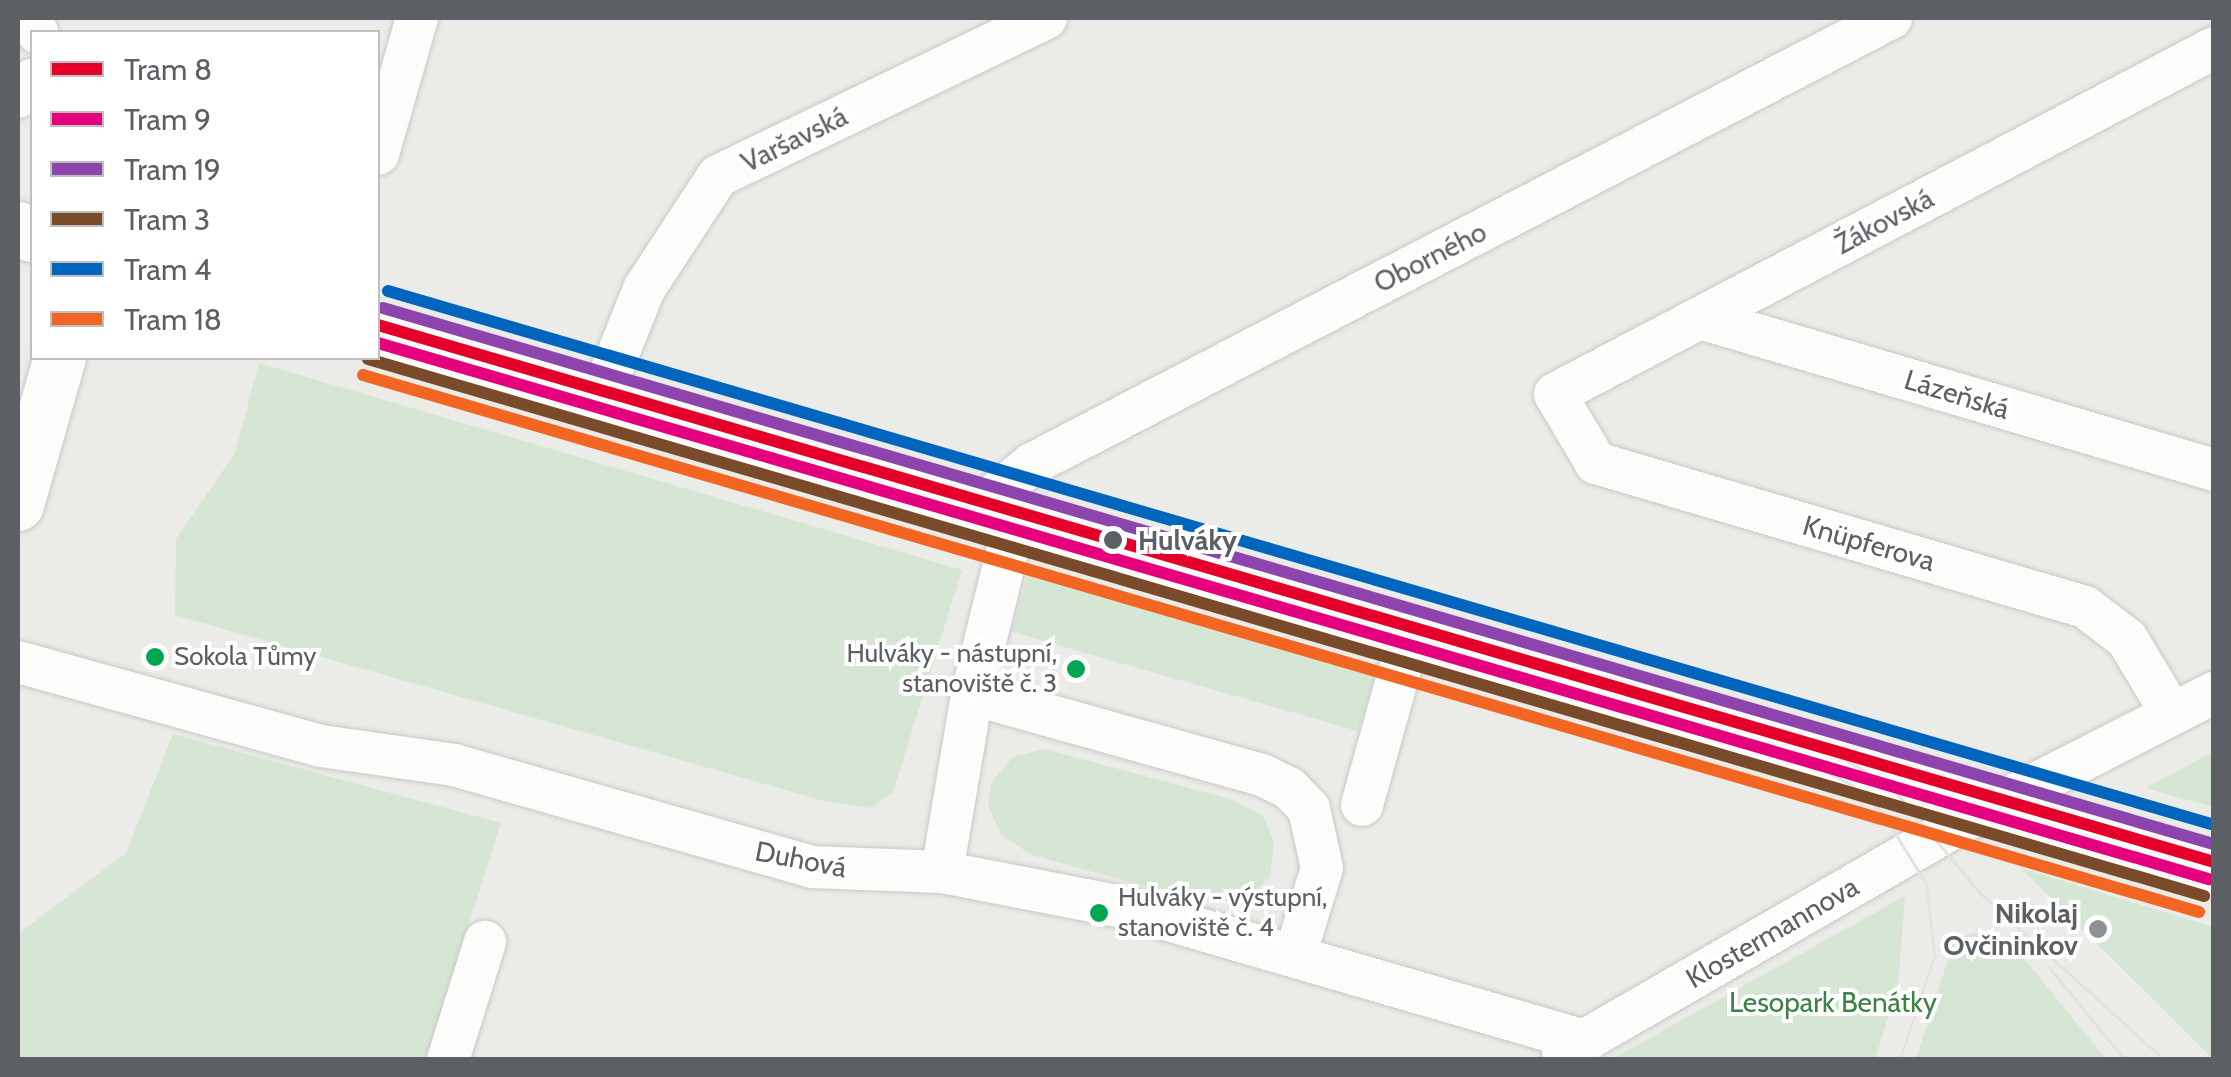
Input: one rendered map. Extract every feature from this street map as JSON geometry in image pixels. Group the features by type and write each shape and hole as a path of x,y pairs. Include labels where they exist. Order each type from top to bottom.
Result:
{"main road":[{"path":"380,335 2214,870"}],"street":[{"path":"380,147 417,18"},
{"name":"Oborného","path":"996,514 1032,464 1890,18"},
{"name":"Varšavská","path":"600,399 644,289 718,176 1030,21"},
{"name":"Žákovská","path":"1555,394 2214,48"},
{"name":"Lázeňská","path":"1700,318 2214,470"},
{"path":"18,504 27,433 59,360"},
{"name":"Knüpferova","path":"1555,394 1596,462 2084,606 2127,640 2172,714"},
{"path":"942,872 972,694 996,514"},
{"path":"1362,804 1409,637"},
{"name":"Duhová","path":"18,662 321,746 454,765 812,867 942,872 1022,882 1295,955 1568,1050"},
{"name":"Klostermannova","path":"1568,1050 1993,805 2214,692"},
{"path":"972,694 1262,774 1289,788 1308,809 1322,868 1295,955"},
{"path":"448,1060 484,942"}],"green space":[{"path":"259,363 962,570 893,792 871,808 824,801 175,615 176,539 235,453"},
{"path":"1028,574 1375,674 1358,731 1011,632"},
{"path":"173,734 501,823 426,1059 18,1060 18,934 126,853"},
{"path":"1044,749 1230,799 1263,815 1274,842 1270,877 1243,902 1194,900 1032,855 1001,835 988,805 991,783 1013,757"},
{"path":"2213,752 2213,807 2145,788"},
{"path":"2021,868 2213,927 2213,1059"},
{"name":"Lesopark Benátky","path":"1905,896 1898,986 1875,1059 1612,1059"},
{"path":"1981,931 2018,951 2106,1059 1916,1059 1955,938"}],"tram line":[{"name":"4","path":"388,291 2214,825"},
{"name":"19","path":"383,308 2214,844"},
{"name":"8","path":"380,326 2214,862"},
{"name":"9","path":"380,344 2209,879"},
{"name":"3","path":"371,360 2204,896"},
{"name":"18","path":"363,375 2199,912"},
{"path":"1825,748 1891,786 1980,893 2165,1060"},
{"path":"1810,762 1852,785 1883,813 1926,883 1935,955 1900,1060"},
{"path":"2049,967 2125,1060"}],"place":[{"name":"Hulváky","path":"1113,540"},
{"name":"Sokola Tůmy","path":"155,657"},
{"name":"Hulváky - nástupní, stanoviště č. 3","path":"1076,669"},
{"name":"Hulváky - výstupní, stanoviště č. 4","path":"1099,913"},
{"name":"Nikolaj Ovčininkov","path":"2098,929"}]}
